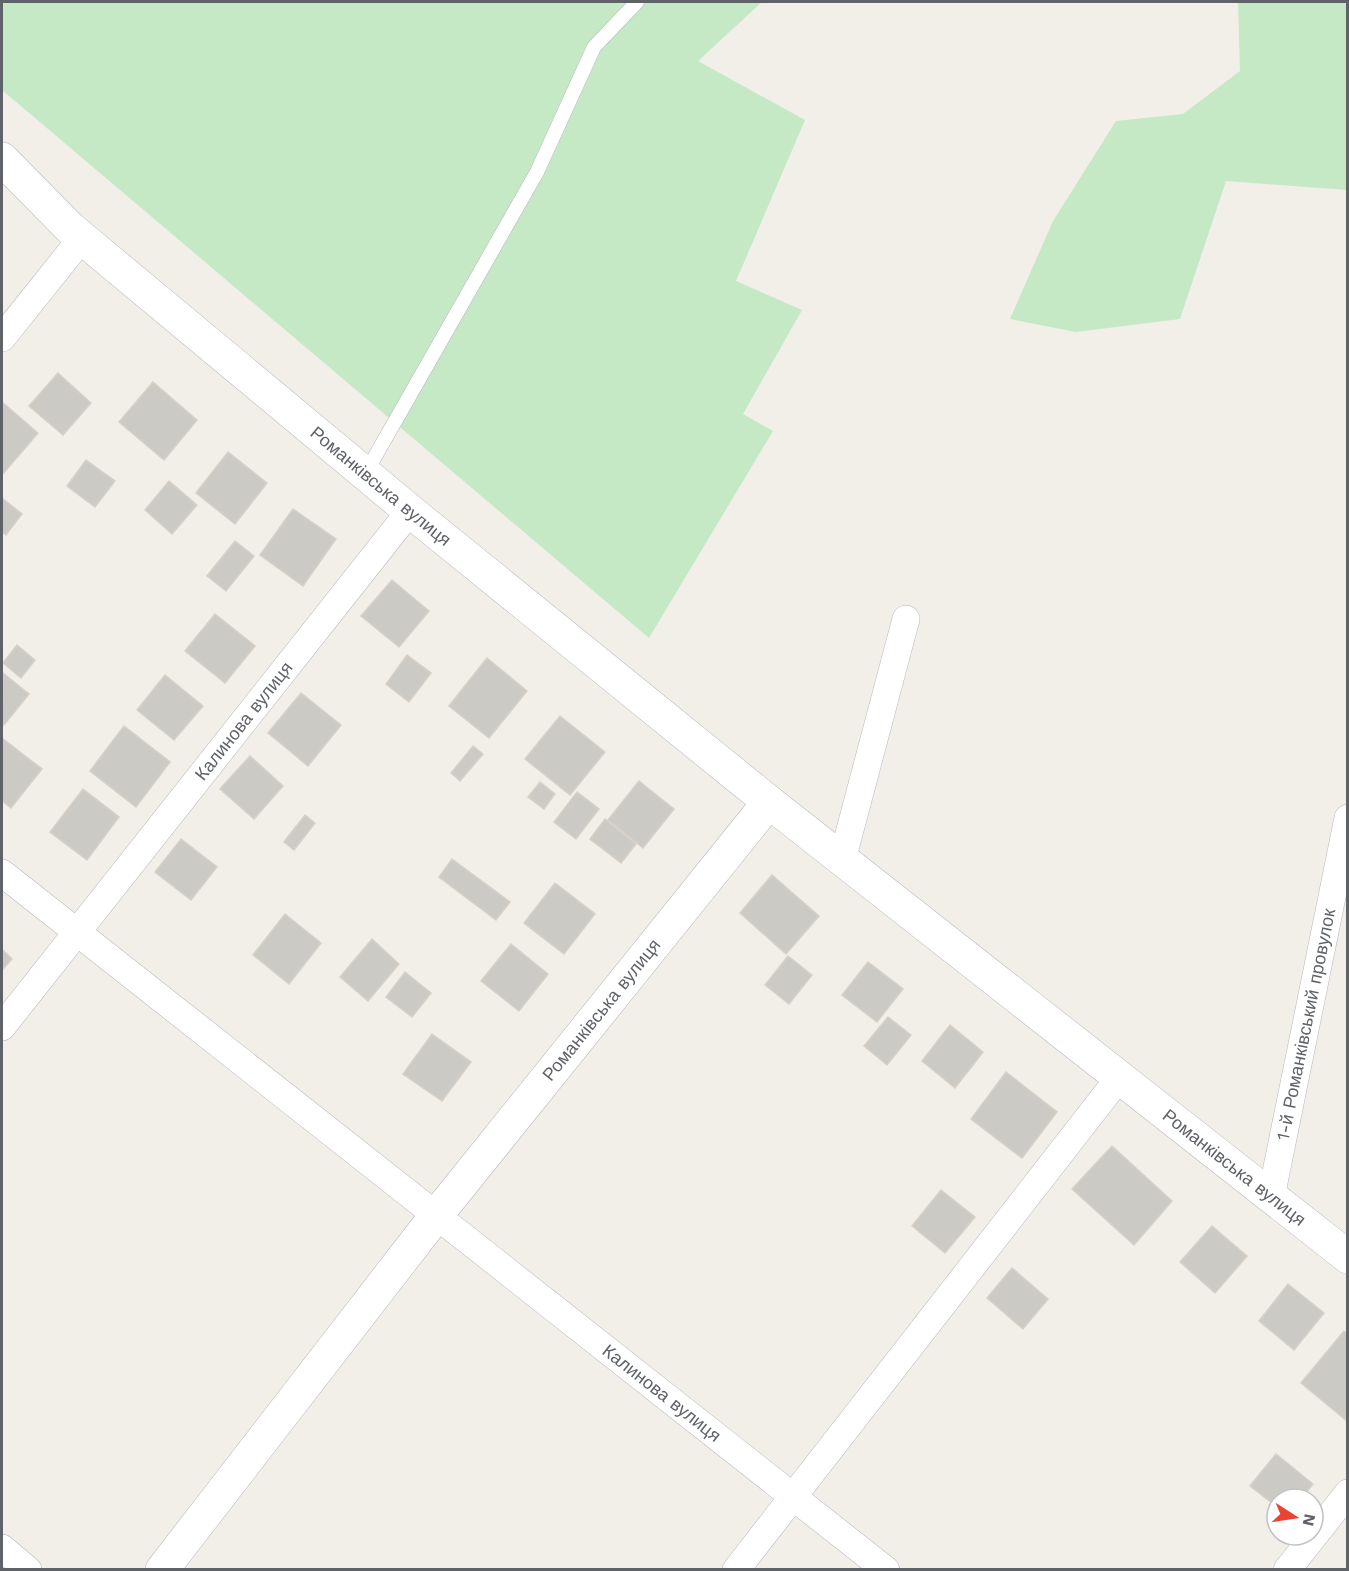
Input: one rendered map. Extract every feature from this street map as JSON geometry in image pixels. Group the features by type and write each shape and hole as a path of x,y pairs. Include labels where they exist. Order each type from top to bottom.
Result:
{"main road":[{"name":"Романківська вулиця","path":"2,159 82,238 410,511 769,802 1347,1257"},
{"name":"Романківська вулиця","path":"435,1217 769,802"},
{"path":"162,1569 435,1217"}],"street":[{"path":"2,338 82,238"},
{"name":"Калинова вулиця","path":"2,1027 410,511"},
{"path":"842,860 906,620"},
{"name":"1-й Романківський провулок","path":"1271,1197 1347,818"},
{"name":"Калинова вулиця","path":"2,873 78,931 435,1217 886,1569"},
{"path":"736,1569 1119,1078"},
{"path":"1287,1569 1347,1493"},
{"path":"2,1548 28,1569"}],"lane":[{"path":"365,474 537,172 594,47 637,2"}],"green space":[{"path":"2,2 762,2 698,61 805,120 736,281 802,310 743,414 773,431 649,638 2,90"},
{"path":"1238,2 1347,2 1347,190 1226,181 1180,319 1076,332 1010,319 1053,221 1116,121 1183,114 1240,71"}],"building":[{"path":"58,373 91,403 63,435 29,406"},
{"path":"153,382 197,420 164,460 119,422"},
{"path":"2,402 38,433 2,475"},
{"path":"228,452 267,483 235,524 196,493"},
{"path":"86,460 115,481 95,507 67,486"},
{"path":"169,481 197,505 172,534 145,510"},
{"path":"2,498 22,514 6,535 2,532"},
{"path":"293,509 336,539 303,586 260,555"},
{"path":"235,541 254,556 226,591 207,576"},
{"path":"392,580 429,611 399,647 361,616"},
{"path":"215,614 255,646 225,683 185,651"},
{"path":"17,645 35,660 21,678 3,663"},
{"path":"407,655 431,673 409,702 386,684"},
{"path":"487,658 527,691 489,738 449,706"},
{"path":"3,673 29,694 4,725 2,723"},
{"path":"165,675 203,706 174,740 137,710"},
{"path":"301,693 341,725 308,766 268,733"},
{"path":"560,716 605,752 570,795 525,759"},
{"path":"124,726 170,762 136,807 90,771"},
{"path":"2,738 42,769 11,808 2,801"},
{"path":"473,746 483,754 460,781 451,773"},
{"path":"250,756 283,786 254,819 220,789"},
{"path":"639,781 674,809 643,848 608,820"},
{"path":"540,782 555,794 544,809 528,797"},
{"path":"83,789 119,817 87,860 50,832"},
{"path":"577,792 599,809 576,839 554,822"},
{"path":"305,815 315,823 294,850 284,842"},
{"path":"605,819 636,844 621,863 590,839"},
{"path":"181,839 217,867 191,900 155,872"},
{"path":"452,859 510,902 496,920 439,877"},
{"path":"772,875 819,916 786,954 740,913"},
{"path":"555,883 595,914 564,954 524,923"},
{"path":"285,914 321,943 289,984 253,955"},
{"path":"372,939 399,964 368,1001 340,977"},
{"path":"511,944 548,974 519,1011 481,981"},
{"path":"2,949 12,959 2,970"},
{"path":"788,956 812,975 789,1004 765,985"},
{"path":"868,962 903,989 877,1022 842,995"},
{"path":"405,972 431,993 412,1017 386,997"},
{"path":"888,1017 911,1035 887,1065 864,1046"},
{"path":"950,1025 983,1052 955,1088 922,1061"},
{"path":"432,1034 471,1062 442,1101 403,1074"},
{"path":"1006,1072 1057,1112 1022,1158 971,1119"},
{"path":"1112,1146 1172,1201 1134,1245 1072,1189"},
{"path":"941,1190 975,1217 945,1253 912,1226"},
{"path":"1212,1226 1247,1256 1215,1293 1180,1262"},
{"path":"1012,1268 1048,1299 1023,1329 987,1298"},
{"path":"1288,1284 1324,1313 1294,1350 1259,1321"},
{"path":"1344,1331 1348,1334 1348,1422 1301,1383"},
{"path":"1276,1454 1313,1484 1311,1487 1265,1487 1265,1498 1250,1486"}]}
